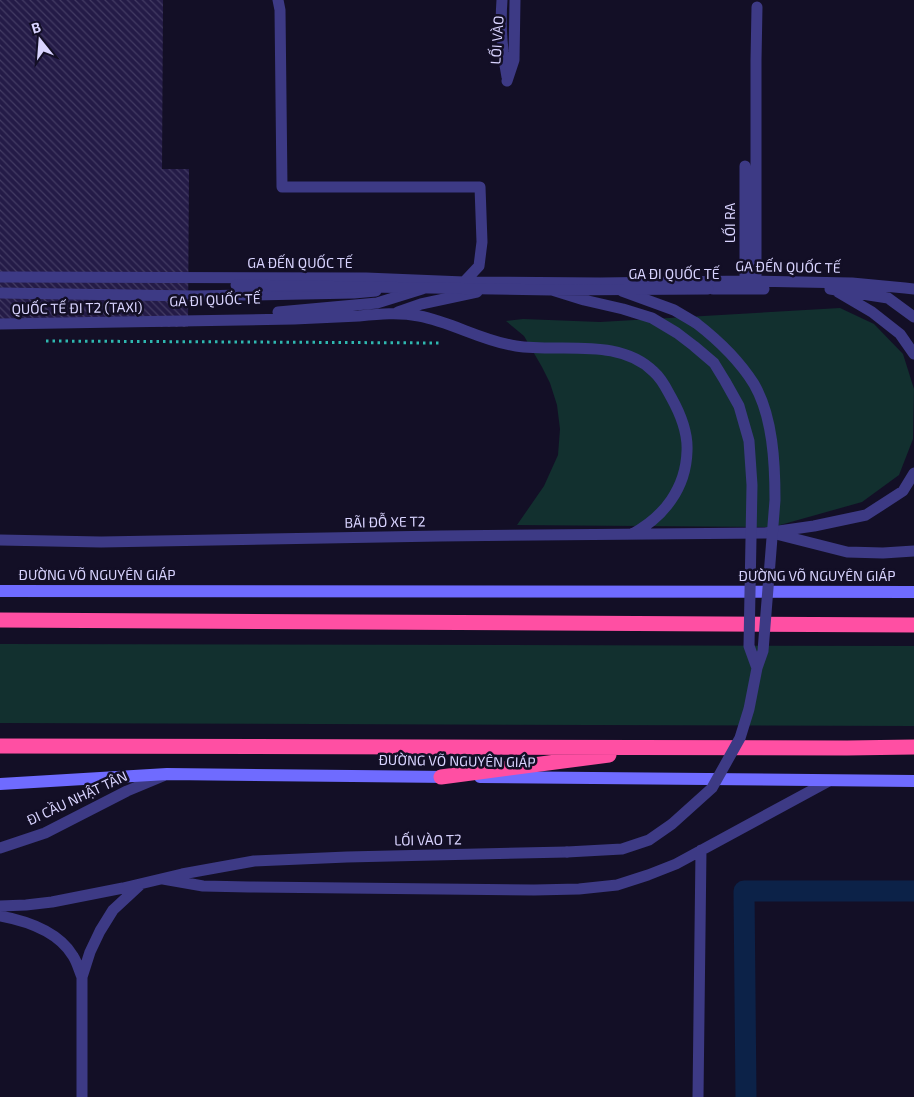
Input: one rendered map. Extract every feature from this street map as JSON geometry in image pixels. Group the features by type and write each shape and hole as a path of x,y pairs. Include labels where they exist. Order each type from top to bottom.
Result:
{"highway":[{"path":"0,620 914,625"},
{"name":"ĐƯỜNG VÕ NGUYÊN GIÁP","path":"0,746 914,747"},
{"path":"441,777 668,747"}],"main road":[{"name":"ĐƯỜNG VÕ NGUYÊN GIÁP","path":"0,591 914,592"},
{"name":"ĐƯỜNG VÕ NGUYÊN GIÁP","path":"0,784 167,774 914,781"}],"lane":[{"path":"0,292 195,296 354,293 464,282 479,266 482,242 480,187 282,187 280,10 278,0"},
{"name":"LỐI VÀO","path":"502,0 502,43 507,81 514,60 515,0"},
{"path":"751,281 757,7"},
{"name":"LỐI RA","path":"745,166 751,281"},
{"name":"GA ĐẾN QUỐC TẾ","path":"0,277 366,278 538,283 751,281 852,283 914,290"},
{"name":"GA ĐI QUỐC TẾ","path":"0,282 552,290 832,289 888,298 914,317"},
{"path":"394,313 447,297 538,283"},
{"name":"GA ĐẾN QUỐC TẾ","path":"600,283 667,307 696,323 719,342 745,372 754,384 762,402 772,451 775,475 775,500 763,652 757,668"},
{"name":"GA ĐI QUỐC TẾ","path":"0,317 240,316 377,303 428,287"},
{"path":"832,289 872,312 900,334 914,354"},
{"path":"552,290 652,318 677,332 714,363 738,406 748,441 752,485 749,646 757,668"},
{"path":"394,313 430,318 486,338 517,346 602,349 621,353 638,360 655,372 677,407 683,424 687,451 679,488 663,511 650,523 630,535"},
{"name":"QUỐC TẾ ĐI T2 (TAXI)","path":"0,324 294,319 394,313"},
{"path":"770,532 814,526 866,515 903,491 914,474"},
{"path":"770,532 847,552 883,553 914,551"},
{"name":"BÃI ĐỖ XE T2","path":"0,540 101,542 770,532"},
{"name":"LỐI VÀO T2","path":"0,906 52,902 182,874 254,861 567,852 622,848 650,840 672,824 712,788 740,738 749,709 757,668"},
{"name":"ĐI CẦU NHẬT TÂN","path":"0,848 45,832 127,791 167,774"},
{"path":"163,879 221,887 534,890 579,889 617,885 676,864 829,781"},
{"path":"698,1097 701,850"},
{"path":"82,1097 82,977 90,952 113,910 142,883"},
{"path":"0,916 20,920 45,930 62,943 73,956 82,977"}],"path":[{"path":"39,341 440,343"}],"green space":[{"path":"840,308 874,324 903,354 914,389 913,439 899,475 862,502 773,527 517,525 544,486 558,455 560,429 557,405 550,383 542,367 524,336 506,321 523,319 600,322"},
{"path":"0,644 914,646 914,726 0,723"}],"building":[{"path":"0,0 163,0 162,169 189,169 188,327 0,327"}],"waterway":[{"path":"746,1097 744,891 914,891"}]}
